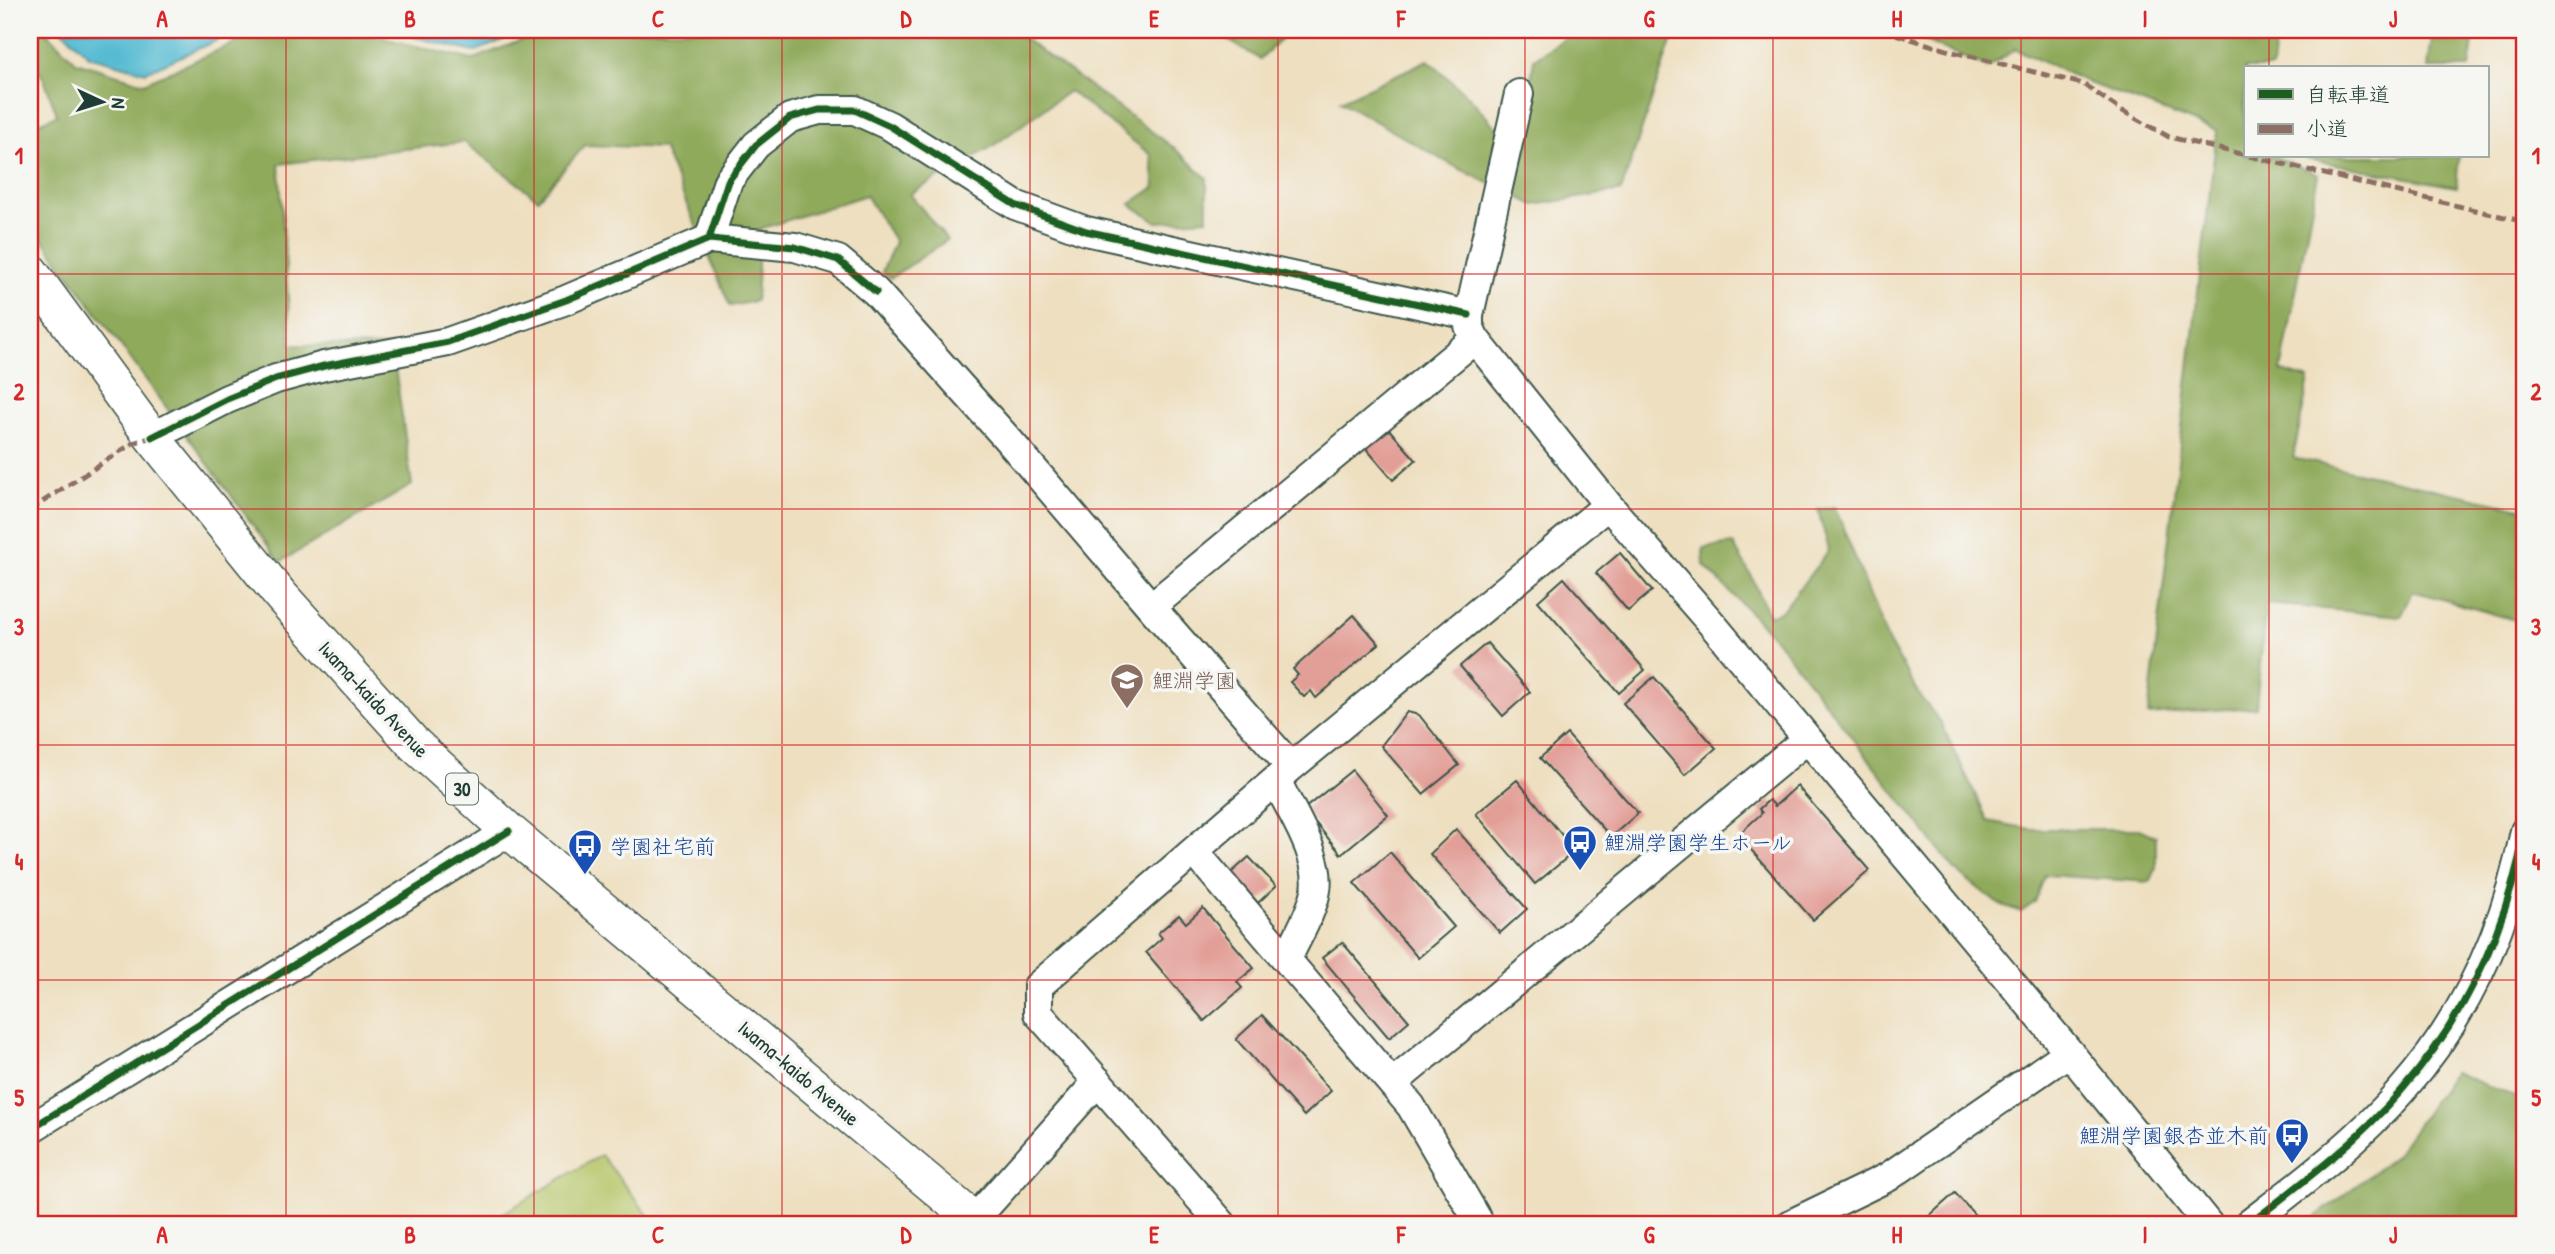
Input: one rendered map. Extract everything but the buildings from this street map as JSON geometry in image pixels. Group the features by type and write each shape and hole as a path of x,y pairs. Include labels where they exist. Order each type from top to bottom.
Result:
{"main road":[{"name":"Iwama-kaido Avenue","path":"30,271 152,437 281,596 415,745 509,831 976,1222"}],"street":[{"path":"1151,607 1472,327 1519,94"},
{"path":"709,239 728,181 756,145 790,118 819,110 855,110 890,126 1015,205 1086,230 1472,327 1608,505 1712,624 2069,1052 2208,1224"},
{"path":"152,437 227,399 276,379 324,366 449,342 566,300 709,239 795,247 838,260 876,292 1011,443 1151,607 1284,774 1315,862 1318,878 1316,893 1287,959"},
{"path":"1223,1224 1038,1013 1038,986 1284,774 1608,505"},
{"path":"1393,1083 1807,739"},
{"path":"30,1129 509,831"},
{"path":"2249,1224 2351,1140 2400,1093 2441,1041 2471,992 2497,933 2516,880 2525,831"},
{"path":"1194,851 1393,1083 1424,1127 1480,1224"},
{"path":"1791,1224 1888,1177 2069,1052"},
{"path":"976,1222 1098,1082"}],"green space":[{"path":"30,30 44,30 76,62 144,83 264,30 351,30 472,60 547,30 1012,30 1173,147 1207,178 1207,219 1157,222 1130,204 1155,187 1151,155 1069,91 993,146 910,194 947,240 891,278 882,272 895,242 866,195 760,229 756,301 730,306 663,148 585,145 538,199 464,142 279,164 291,345 392,347 412,485 280,562 30,222 30,127 57,115 44,79 30,57"},
{"path":"1211,30 1275,30 1280,40 1260,59"},
{"path":"1577,30 1675,30 1621,191 1534,205 1456,167 1340,101 1428,60 1470,98 1512,146 1528,99 1534,59"},
{"path":"1900,30 2276,30 2272,66 2244,66 2244,158 2278,158 2318,174 2281,371 2309,379 2293,458 2525,509 2525,623 2413,591 2401,616 2266,604 2256,707 2148,715 2217,131 2089,83 2015,49 1988,68"},
{"path":"2433,30 2474,30 2470,66 2428,66"},
{"path":"2307,158 2459,158 2456,187"},
{"path":"1835,507 1888,641 1920,696 1941,723 1988,821 2030,829 2139,829 2156,837 2156,869 2150,882 2045,875 2035,902 2021,912 1997,903 1954,869 1774,637 1704,565 1703,548 1733,544 1752,577 1769,616 1782,611 1829,550 1818,510"},
{"path":"2454,1072 2525,1101 2525,1224 2306,1224 2396,1155"},
{"path":"601,1155 655,1224 485,1224"}],"water":[{"path":"62,30 240,30 146,72 89,56"},
{"path":"387,30 528,30 474,52"}],"marked path":[{"path":"1882,30 1953,52 2083,84 2121,110 2169,137 2244,155"},
{"path":"2257,158 2525,222"},
{"path":"30,510 133,443 152,437"}],"cycle path":[{"path":"709,239 728,181 756,145 790,118 819,110 855,110 890,126 1015,205 1086,231 1469,315"},
{"path":"152,437 227,399 276,379 324,366 448,342 566,300 709,239 795,247 838,260 876,292"},
{"path":"30,1129 509,831"},
{"path":"2249,1224 2366,1128 2401,1091 2446,1033 2481,970 2495,937 2517,867 2525,831"}],"place":[{"name":"鯉淵学園","path":"1127,710"},
{"name":"鯉淵学園学生ホール","path":"1580,872"},
{"name":"学園社宅前","path":"585,876"},
{"name":"鯉淵学園銀杏並木前","path":"2292,1165"}]}
